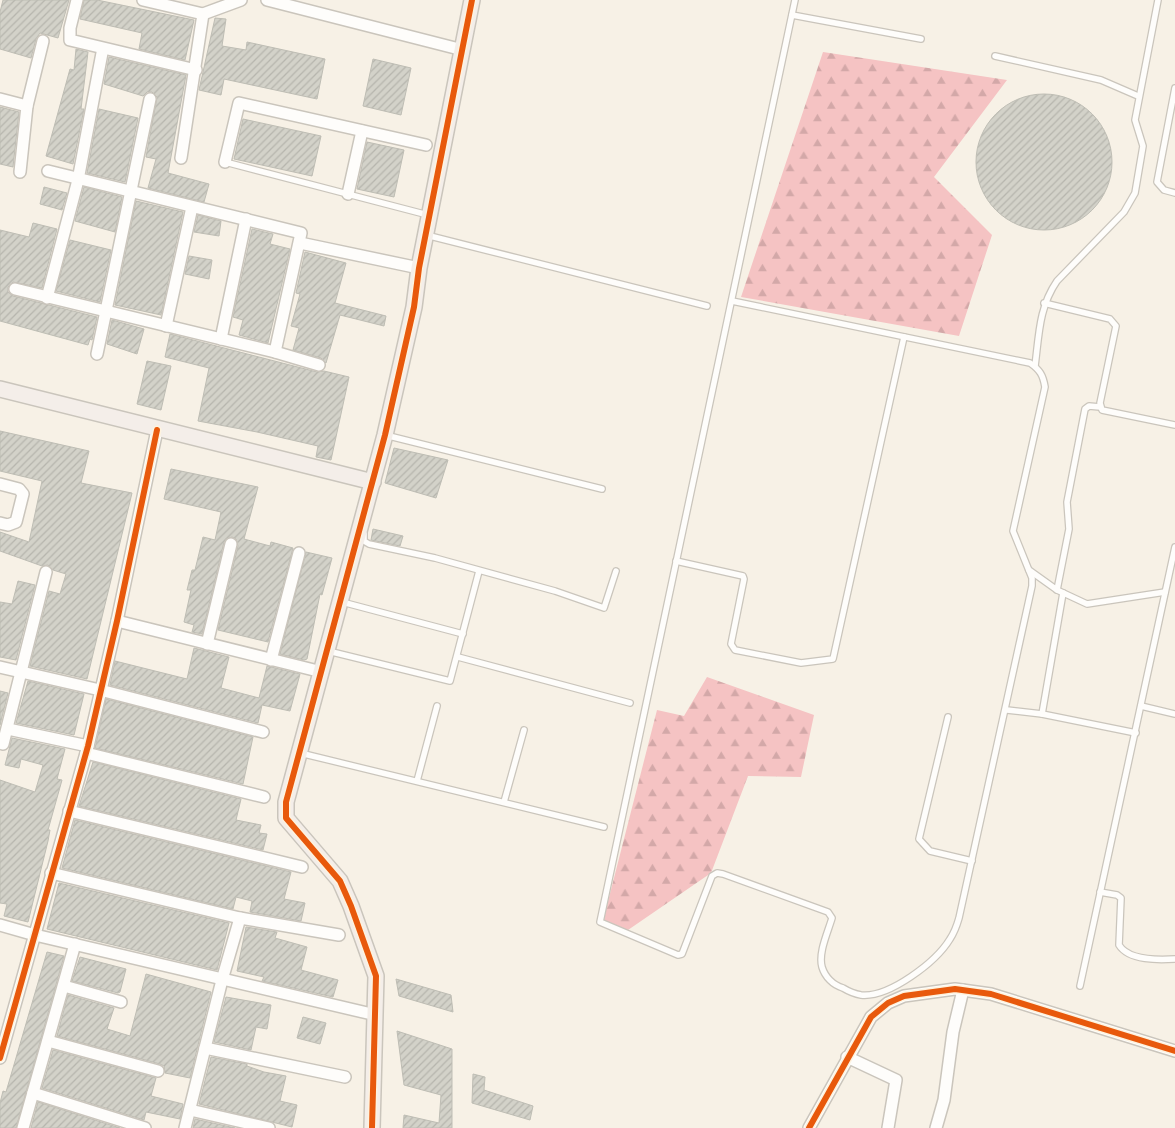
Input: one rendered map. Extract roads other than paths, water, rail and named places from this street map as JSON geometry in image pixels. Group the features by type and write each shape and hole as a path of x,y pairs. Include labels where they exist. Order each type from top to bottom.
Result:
{"street":[{"path":"77,0 69,37 74,42 196,70"},
{"path":"143,0 203,14 241,0"},
{"path":"267,0 463,50"},
{"path":"372,1128 376,976 340,881 286,818 286,802 375,484 414,307 419,268 472,0"},
{"path":"181,158 196,70 203,14"},
{"path":"20,172 27,106 43,41"},
{"path":"47,298 78,180 102,53"},
{"path":"97,354 104,312 150,98"},
{"path":"0,99 27,106"},
{"path":"225,162 239,103 426,145"},
{"path":"348,194 362,131"},
{"path":"48,171 78,180 301,233 275,352"},
{"path":"166,326 192,207"},
{"path":"221,339 246,220"},
{"path":"300,243 419,268"},
{"path":"14,289 275,352 319,365"},
{"path":"0,389 375,484"},
{"path":"0,1058 87,750 117,620 157,430"},
{"path":"0,484 19,489 23,494 16,522 8,525 0,522"},
{"path":"207,644 231,544"},
{"path":"271,660 298,553"},
{"path":"4,744 46,572"},
{"path":"117,620 322,672"},
{"path":"0,667 100,690 263,732"},
{"path":"8,729 264,797"},
{"path":"69,811 302,867"},
{"path":"51,873 240,918 339,935"},
{"path":"186,1128 222,980 240,918"},
{"path":"0,924 35,935 376,1015"},
{"path":"23,1128 75,944"},
{"path":"64,986 121,1002"},
{"path":"809,1128 871,1016 888,1003 904,996 963,990 991,994 1175,1052"},
{"path":"936,1128 944,1100 953,1032 963,990"},
{"path":"48,1040 158,1072"},
{"path":"205,1048 345,1077"},
{"path":"847,1057 896,1080 888,1128"},
{"path":"33,1093 145,1128"},
{"path":"190,1110 269,1128"}],"lane":[{"path":"732,301 1030,363 1035,366 1044,378 1044,387 1013,531 1029,570 1032,586 1007,710 959,918 950,939 937,955 918,972 893,986 874,993 862,995 850,992 837,986 827,978 822,966 823,950 832,918 828,912 723,874 717,873 712,876 682,954 678,955 602,924 600,919 795,0"},
{"path":"1035,366 1044,303 1057,280 1124,212 1135,193 1143,146 1135,120 1138,96 1158,0"},
{"path":"792,15 921,39"},
{"path":"995,56 1101,80 1138,96"},
{"path":"1175,88 1156,182 1164,190 1175,193"},
{"path":"225,162 430,215"},
{"path":"426,235 707,306"},
{"path":"1044,303 1110,319 1114,322 1116,326 1100,407"},
{"path":"676,561 742,576 744,579 731,644 735,650 801,663 833,659 904,337"},
{"path":"1057,590 1069,528 1067,502 1085,409 1089,406 1100,407 1102,410 1175,425"},
{"path":"385,435 602,489"},
{"path":"375,484 364,535 364,541 369,544 435,558 479,572 555,591 604,608 616,572"},
{"path":"1080,986 1175,547"},
{"path":"1029,570 1057,590 1087,604 1165,592"},
{"path":"328,651 448,682 451,679 458,657 479,572"},
{"path":"1042,714 1063,593"},
{"path":"342,602 463,634"},
{"path":"458,657 630,703"},
{"path":"416,781 437,706"},
{"path":"1141,706 1175,714"},
{"path":"1007,710 1042,714 1136,733"},
{"path":"948,717 919,839 930,851 972,861"},
{"path":"504,802 524,730"},
{"path":"300,753 604,827"},
{"path":"1100,892 1117,895 1121,898 1119,945 1122,950 1135,956 1175,959"}]}
